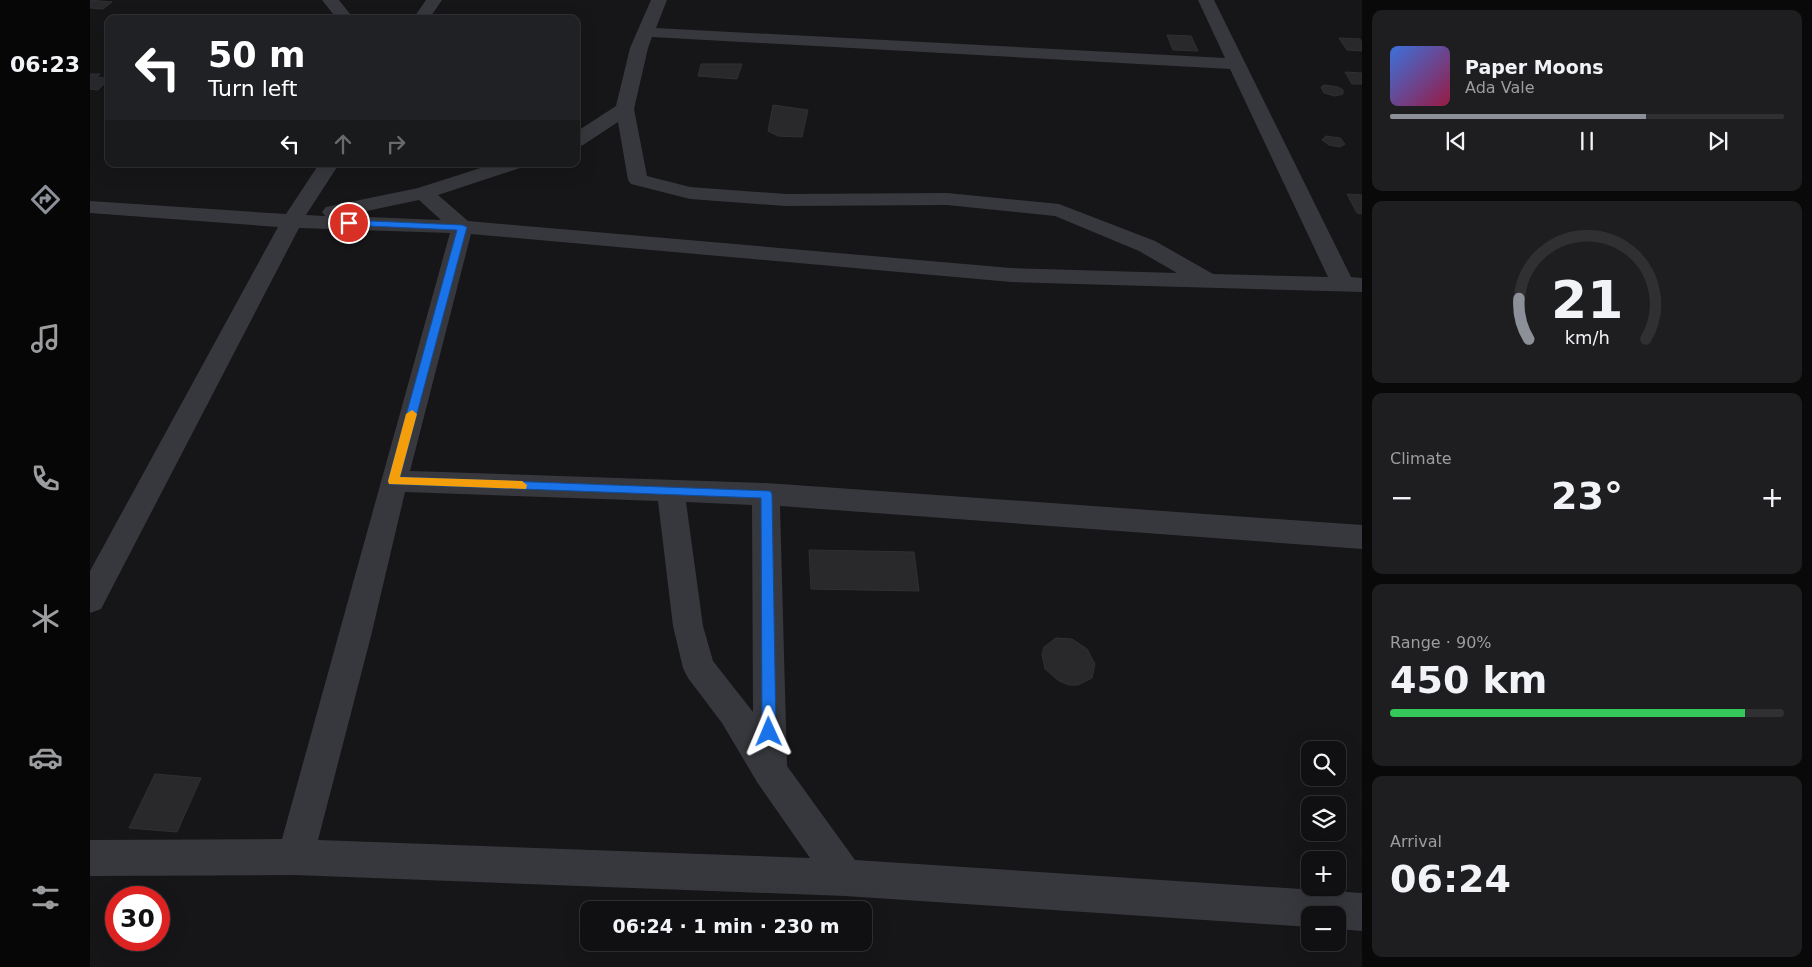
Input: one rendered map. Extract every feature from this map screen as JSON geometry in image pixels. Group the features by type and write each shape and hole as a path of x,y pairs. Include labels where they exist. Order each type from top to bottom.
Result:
{"street":[{"path":"330,0 343,15"},
{"path":"425,15 434,0"},
{"path":"659,0 645,32 625,109 638,180 690,193 786,200 947,199 1060,210 1147,246 1209,282"},
{"path":"90,207 292,221 462,227 1011,275 1353,285 1237,64 1206,0"},
{"path":"645,32 1237,64"},
{"path":"580,138 625,109"},
{"path":"90,600 292,221 327,167"},
{"path":"292,221 423,193 504,167"},
{"path":"423,193 462,227"},
{"path":"295,857 462,227"},
{"path":"394,481 766,494 1362,536"},
{"path":"671,491 688,626 700,668 734,712 770,771 845,878"},
{"path":"766,494 770,771"},
{"path":"90,858 295,857 845,878 1362,912"}],"building":[{"path":"90,0 112,2 103,9 90,8"},
{"path":"1167,35 1191,36 1198,51 1173,50"},
{"path":"1339,38 1360,39 1362,51 1347,50"},
{"path":"701,64 742,64 737,79 698,76"},
{"path":"1345,72 1362,73 1362,84 1352,84"},
{"path":"90,74 100,74 97,77 105,78 105,83 98,90 90,89"},
{"path":"1324,85 1338,87 1343,90 1343,94 1335,96 1324,93 1321,87"},
{"path":"773,105 808,110 802,137 778,136 768,131"},
{"path":"1326,136 1340,138 1345,144 1340,147 1329,145 1322,140"},
{"path":"1347,194 1362,195 1362,214 1357,213"},
{"path":"809,550 914,552 919,591 811,589"},
{"path":"1056,638 1072,639 1087,649 1095,664 1092,678 1078,685 1069,685 1059,681 1045,669 1042,654 1044,647"},
{"path":"155,774 201,778 177,832 129,828"}],"slow traffic":[{"path":"412,414 394,481 522,485"}],"route":[{"path":"349,223 462,227 394,481 766,494 769,732"}]}
